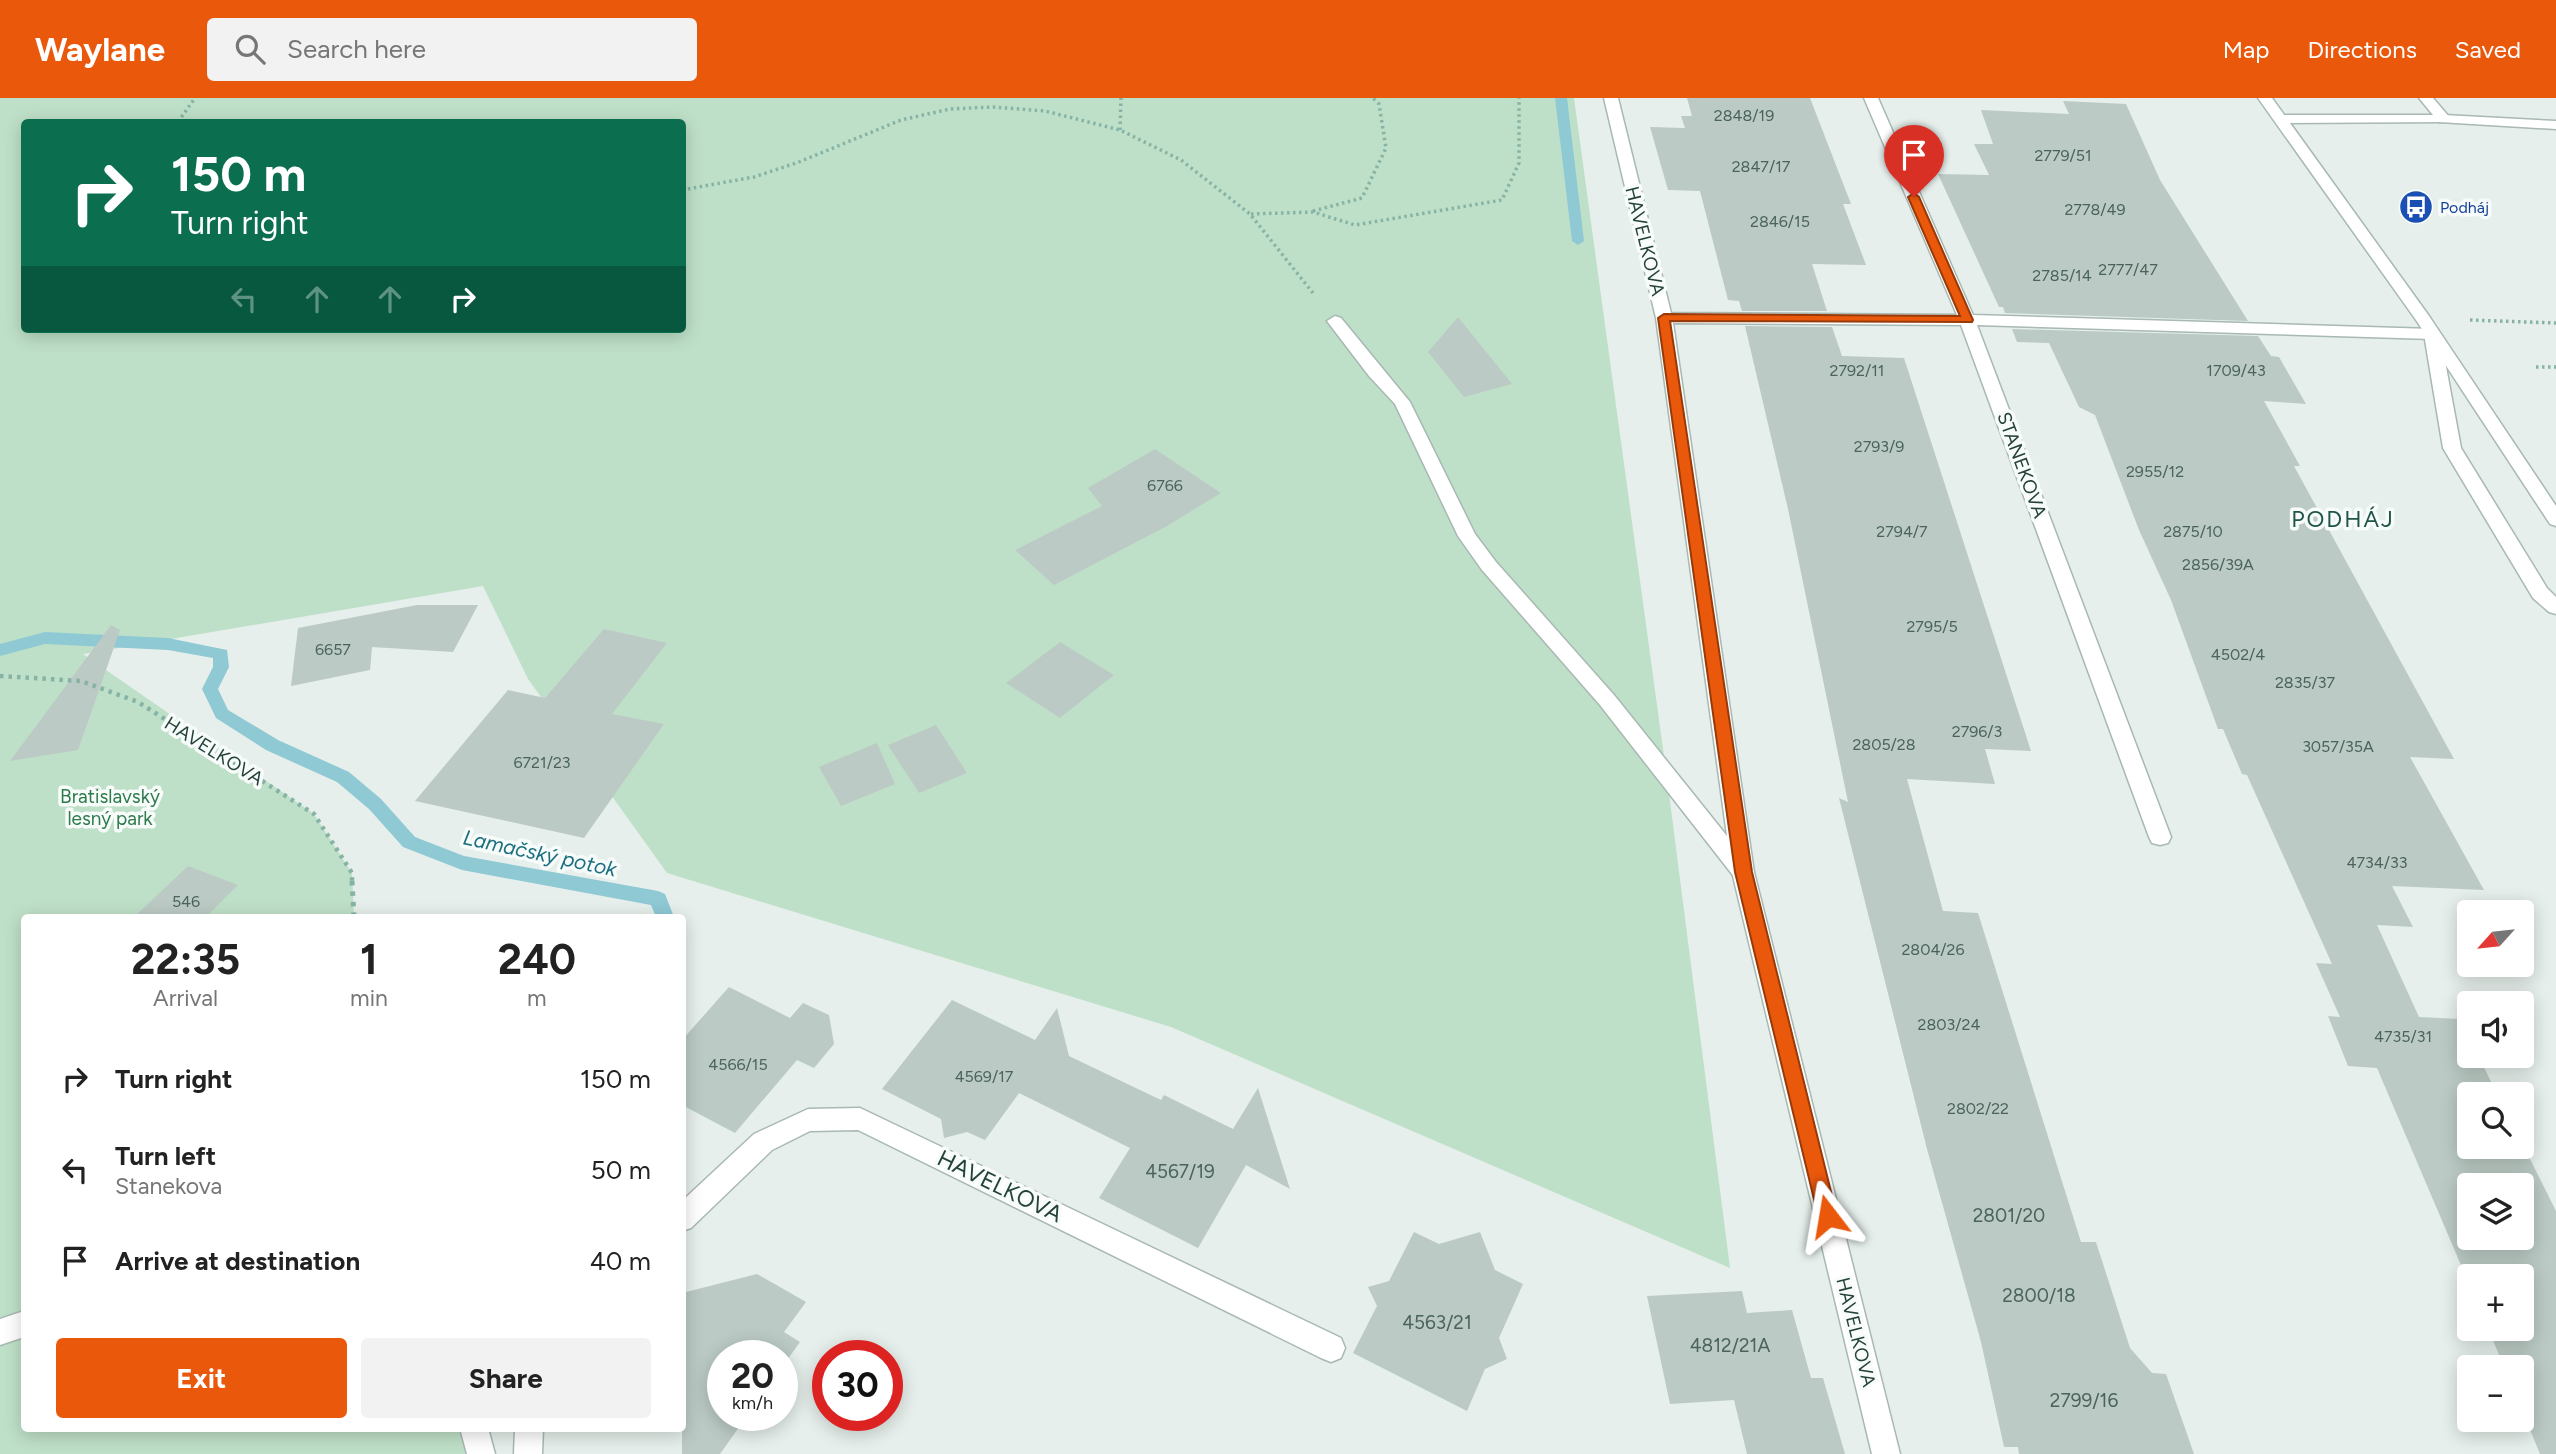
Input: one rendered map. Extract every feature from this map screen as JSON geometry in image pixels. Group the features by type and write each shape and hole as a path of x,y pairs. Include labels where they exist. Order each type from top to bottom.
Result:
{"street":[{"name":"HAVELKOVA","path":"1611,98 1664,318 1743,872 1886,1454"},
{"name":"STANEKOVA","path":"1871,98 1967,320 2160,837"},
{"path":"2265,98 2432,334 2556,520"},
{"path":"2426,98 2444,119"},
{"path":"2281,119 2444,119 2556,125"},
{"path":"1664,318 1967,320 2432,334"},
{"path":"1335,321 1402,402 1467,536 1489,566 1607,700 1743,872"},
{"path":"2432,334 2452,448 2540,593 2556,607"},
{"name":"HAVELKOVA","path":"686,1215 763,1142 808,1120 860,1119 1331,1348"},
{"path":"0,1332 21,1325"},
{"path":"475,1432 481,1454"},
{"path":"528,1454 529,1432"}],"path":[{"path":"180,119 195,98"},
{"path":"1120,130 1121,98"},
{"path":"1250,214 1312,212 1362,198 1386,148 1379,104 1373,98"},
{"path":"1312,212 1355,225 1502,200 1519,163 1519,98"},
{"path":"686,189 754,177 800,162 901,120 950,109 993,107 1045,111 1120,130 1181,160 1250,214 1335,321"},
{"path":"2502,321 2556,323"},
{"path":"2536,367 2556,368"},
{"name":"HAVELKOVA","path":"0,676 81,681 138,702 314,814 352,873 355,914"}],"green space":[{"name":"Bratislavský lesný park","path":"0,98 1574,98 1667,778 1730,1268 1171,1027 667,873 528,679 483,586 83,654 314,814 352,873 354,914 21,914 21,1432 475,1432 481,1454 0,1454"}],"building":[{"path":"1687,98 1810,98 1851,204 1843,204 1866,265 1812,264 1827,311 1742,311 1739,301 1728,300 1700,191 1668,190 1650,127 1685,128 1681,116 1692,116"},
{"path":"2063,101 2126,104 2160,180 2248,321 2005,313 2003,307 1999,307 1938,174 1989,175 1974,144 1993,144 1981,110 2069,114"},
{"path":"1458,317 1512,384 1464,397 1428,352"},
{"path":"1745,326 1832,327 1842,356 1904,358 2031,751 1985,749 1995,784 1907,779 1943,911 1978,913 2081,1242 2096,1242 2130,1348 2152,1373 2166,1374 2194,1454 2019,1454 2018,1447 2004,1447 1981,1342 1927,1149 1839,798 1848,802 1788,509"},
{"path":"2012,329 2258,336 2271,356 2279,357 2306,404 2264,401 2300,466 2294,466 2454,759 2410,757 2484,890 2392,886 2413,927 2377,925 2419,1017 2457,1019 2457,1068 2484,1068 2491,1082 2457,1082 2457,1159 2530,1159 2556,1211 2556,1454 2540,1454 2531,1432 2534,1432 2534,1355 2499,1355 2493,1341 2534,1341 2534,1264 2460,1264 2377,1068 2348,1066 2328,1016 2340,1017 2316,963 2332,964 2247,775 2242,774 2223,729 2218,729 2171,600 2139,530 2095,415 2079,407 2049,343 2017,342"},
{"path":"1155,449 1221,493 1167,526 1054,585 1015,550 1102,506 1088,488"},
{"path":"417,605 478,605 453,652 372,647 370,670 291,686 298,628"},
{"path":"111,625 120,630 78,750 10,761"},
{"path":"604,629 667,643 612,714 664,724 584,838 415,801 508,690 545,698"},
{"path":"1060,642 1114,675 1060,718 1006,683"},
{"path":"936,725 967,773 919,793 888,745"},
{"path":"877,743 895,784 841,806 819,767"},
{"path":"188,866 238,885 209,914 137,914"},
{"path":"729,987 790,1018 803,1003 829,1015 834,1044 814,1068 797,1060 735,1133 686,1107 686,1035"},
{"path":"952,1000 1035,1040 1057,1008 1069,1056 1161,1100 1164,1095 1233,1129 1258,1088 1290,1189 1246,1165 1198,1248 1099,1198 1130,1148 1019,1093 985,1140 967,1132 944,1138 941,1119 882,1089"},
{"path":"1414,1232 1439,1244 1480,1232 1495,1270 1523,1284 1499,1338 1507,1359 1485,1369 1467,1411 1353,1353 1377,1306 1368,1287 1389,1281"},
{"path":"757,1274 806,1302 784,1332 797,1340 707,1340 707,1431 736,1431 720,1454 682,1454 682,1432 686,1432 686,1292"},
{"path":"1742,1291 1747,1313 1792,1310 1811,1378 1823,1378 1845,1454 1747,1454 1734,1400 1670,1404 1647,1296"}],"waterway":[{"path":"1561,98 1578,241"},
{"name":"Lamačský potok","path":"0,650 45,638 168,644 221,654 221,667 210,689 222,714 272,745 343,777 375,804 409,842 462,863 658,899 664,914"}],"place":[{"name":"Podháj","path":"2416,207"}],"district":[{"name":"PODHÁJ","path":"2343,519"}],"route":[{"path":"1828,1216 1743,872 1664,318 1967,320 1914,197"}]}
